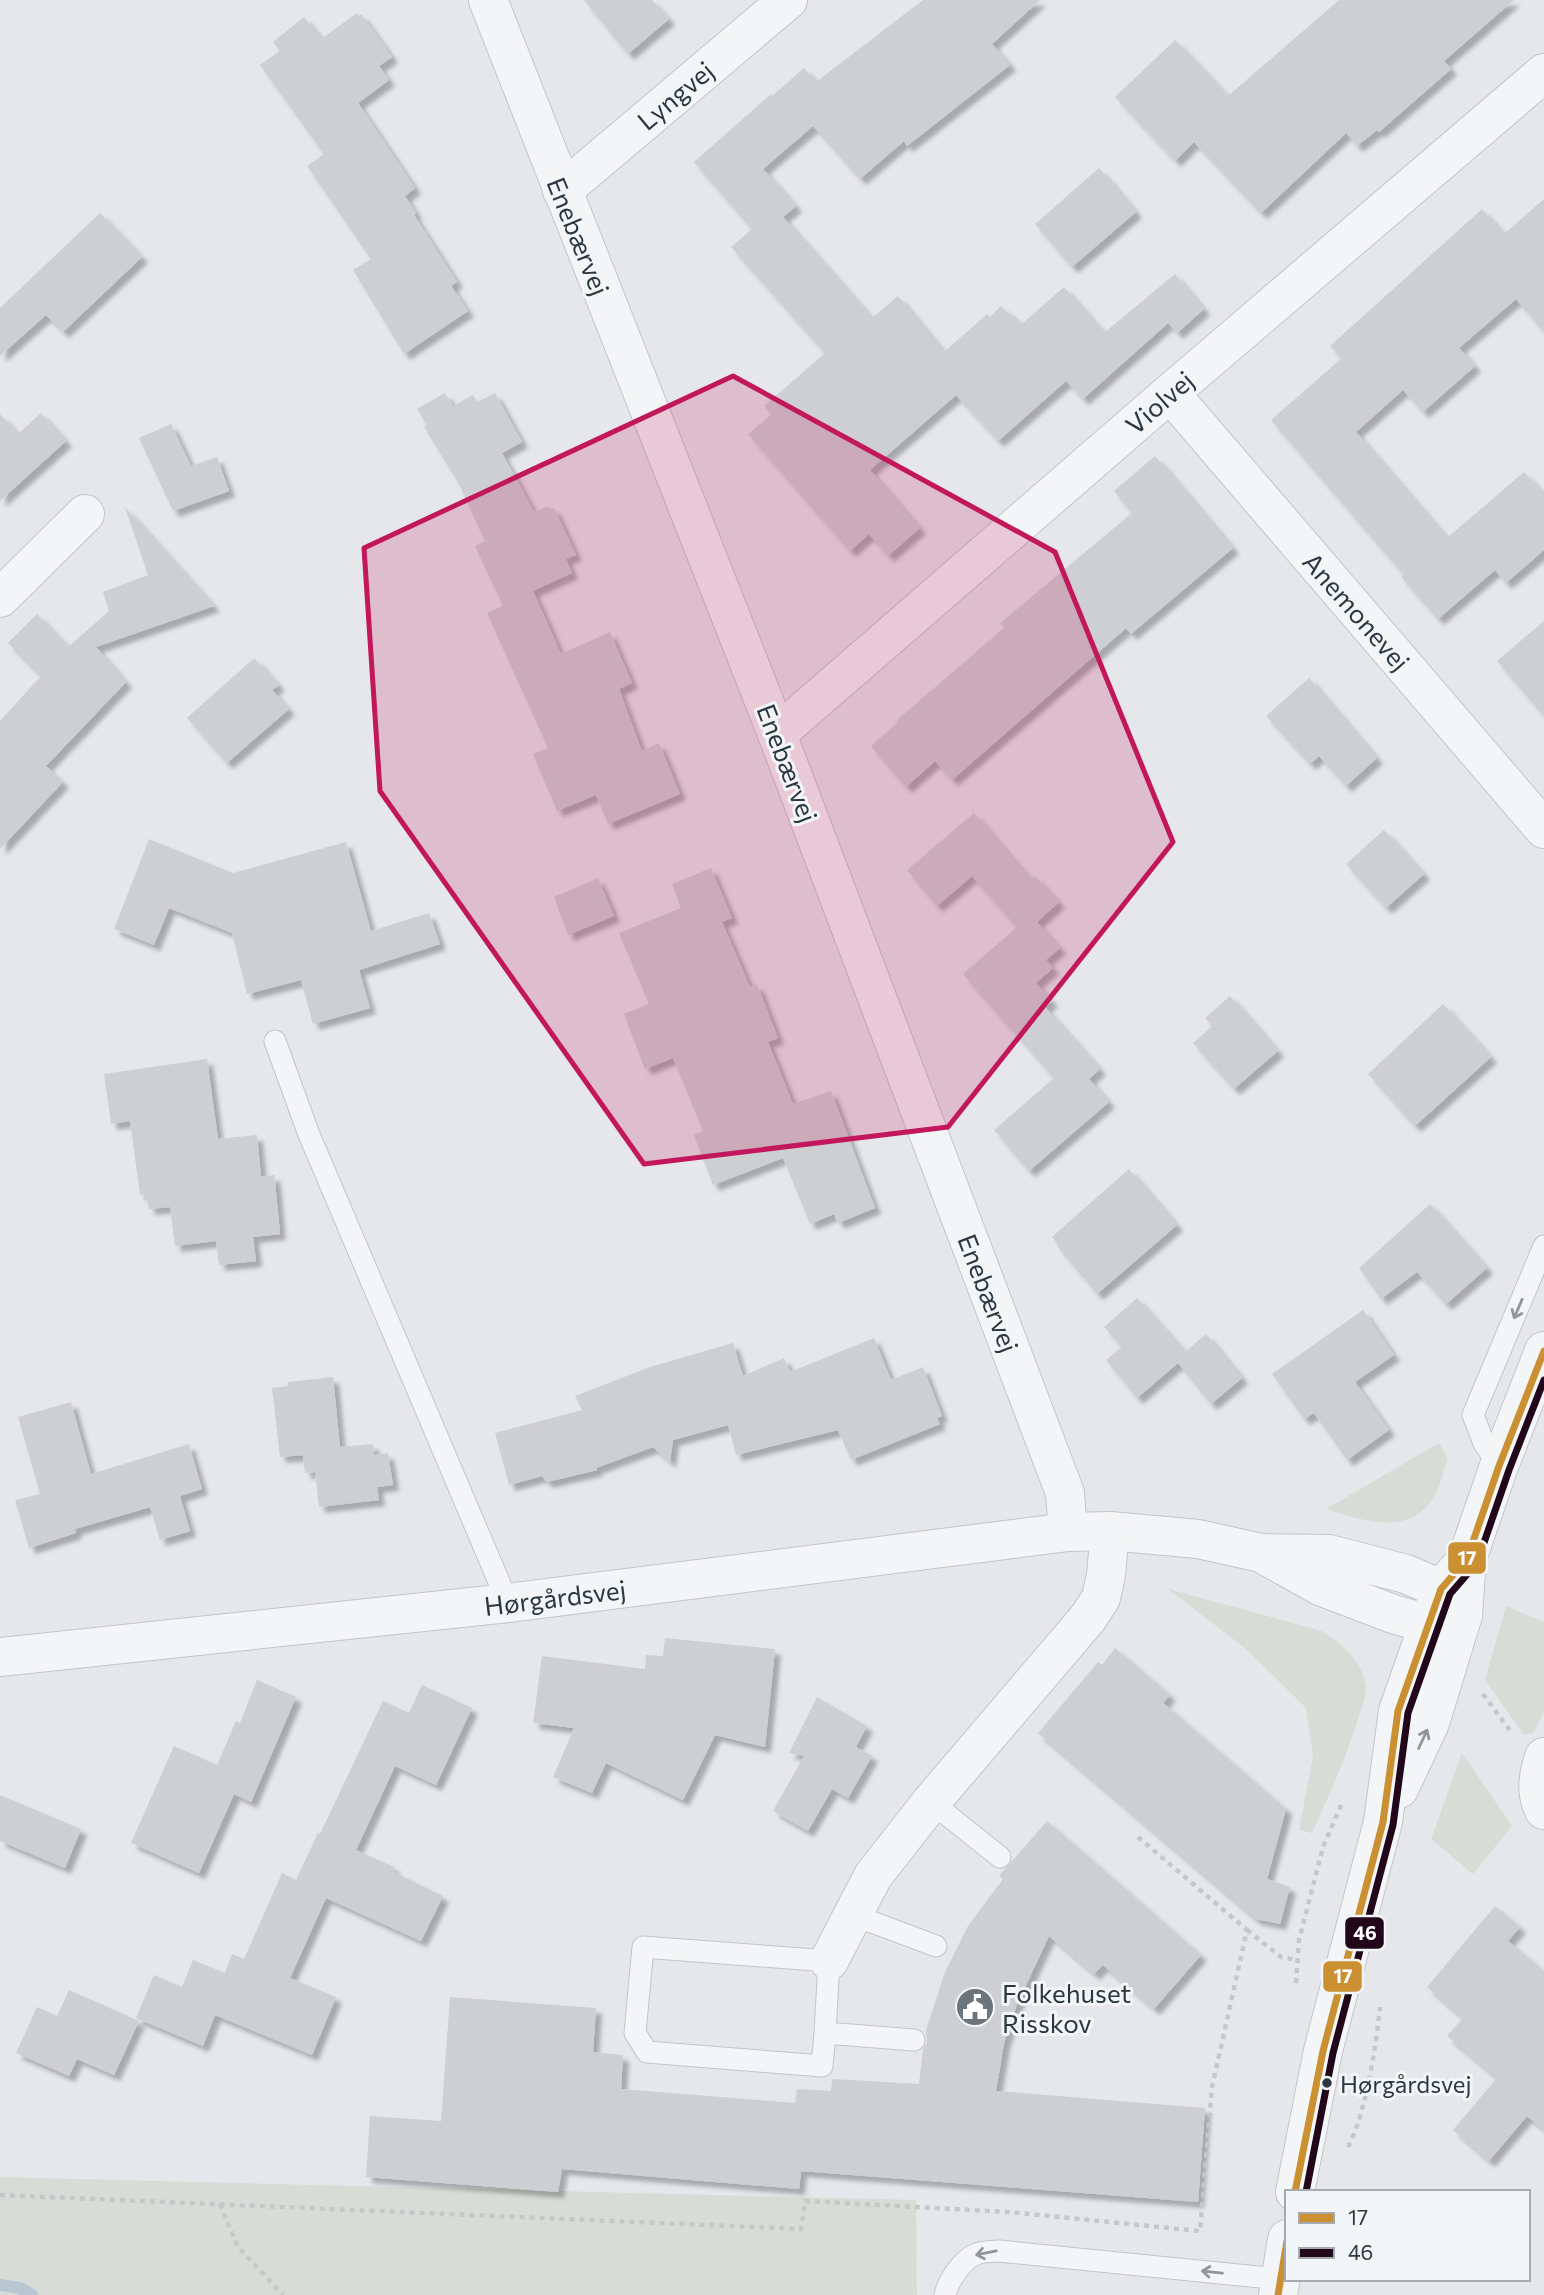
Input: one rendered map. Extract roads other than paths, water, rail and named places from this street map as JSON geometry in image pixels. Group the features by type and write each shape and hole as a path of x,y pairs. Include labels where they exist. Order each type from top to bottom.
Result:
{"street":[{"name":"Enebærvej","path":"488,0 777,734 1065,1493 1068,1532"},
{"name":"Lyngvej","path":"562,191 788,0"},
{"name":"Violvej","path":"777,734 1544,73"},
{"name":"Anemonevej","path":"1170,393 1544,829"},
{"path":"0,598 85,514"},
{"path":"1295,2190 1323,2051 1383,1822 1398,1711 1467,1559 1499,1466 1544,1351"},
{"path":"829,1961 873,1876 931,1802 1088,1618 1101,1598 1110,1531"},
{"name":"Hørgårdsvej","path":"0,1657 508,1603 1068,1532 1110,1531 1198,1539 1261,1553 1329,1553 1406,1574 1444,1609"},
{"path":"1542,1764 1538,1786 1540,1803 1544,1810"},
{"path":"1279,2287 1285,2251"}],"lane":[{"path":"275,1041 308,1132 508,1603"},
{"path":"1499,1466 1484,1443 1473,1415 1544,1247"},
{"path":"931,1802 1000,1857"},
{"path":"853,1915 936,1946"},
{"path":"643,1947 829,1961 825,2033 822,2066 647,2052 635,2033 643,1947"},
{"path":"825,2033 914,2040"},
{"path":"945,2295 958,2269 976,2253 999,2251 1279,2287"}],"waterway":[{"path":"0,2285 20,2288 32,2295"}],"place":[{"name":"Folkehuset Risskov","path":"975,2007"},
{"name":"Hørgårdsvej","path":"1327,2083"}]}
